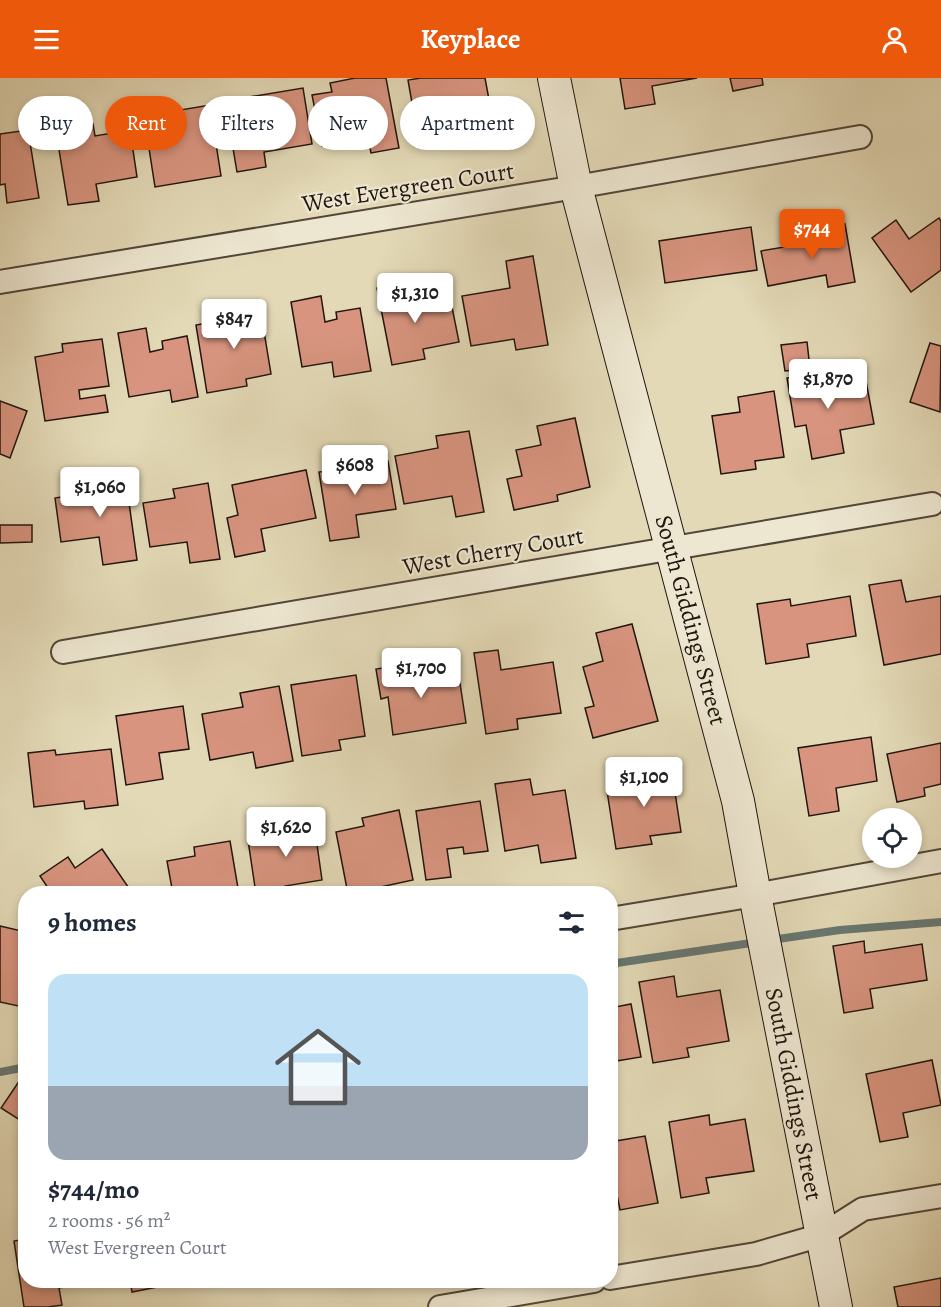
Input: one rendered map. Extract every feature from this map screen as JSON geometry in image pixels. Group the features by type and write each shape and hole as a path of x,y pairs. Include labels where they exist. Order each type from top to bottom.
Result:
{"street":[{"name":"South Giddings Street","path":"554,78 576,186 738,801 837,1307"},
{"name":"West Evergreen Court","path":"0,282 860,137"},
{"name":"West Cherry Court","path":"63,652 932,504"},
{"path":"618,918 941,861"},
{"path":"618,1277 756,1254 822,1235 863,1209 941,1196"},
{"path":"440,1307 553,1288"}],"building":[{"path":"355,78 386,78 399,148 388,150 388,96 312,96 332,92 330,83"},
{"path":"485,78 488,96 411,96 408,80"},
{"path":"620,78 697,78 652,86 655,104 625,109"},
{"path":"730,78 762,78 763,85 733,91"},
{"path":"303,88 308,119 308,145 296,147 296,96 255,96"},
{"path":"199,107 199,150 217,150 221,176 155,187 149,150 187,150 187,109"},
{"path":"93,124 95,136 105,134 105,150 133,150 137,177 96,184 99,201 68,205 59,150 93,150"},
{"path":"18,131 18,150 31,150 39,198 7,203 5,184 0,185 0,134"},
{"path":"233,150 276,150 264,152 266,167 237,172"},
{"path":"370,150 388,150 371,153"},
{"path":"939,218 941,221 941,270 911,292 872,238 896,220 909,239"},
{"path":"845,224 855,282 828,287 826,275 768,286 761,251 820,241 818,229"},
{"path":"751,227 757,270 665,283 659,241"},
{"path":"533,256 548,345 516,350 514,339 471,346 462,296 510,288 506,261"},
{"path":"408,282 412,305 450,297 459,342 423,349 425,359 392,365 377,288"},
{"path":"321,296 325,322 337,319 336,312 360,308 371,371 334,377 332,362 302,367 291,302"},
{"path":"260,307 271,374 246,379 247,386 207,393 196,325 229,319 227,312"},
{"path":"146,328 150,352 163,349 162,341 187,336 198,397 172,402 170,390 129,397 118,333"},
{"path":"102,339 109,386 79,390 80,399 105,395 108,412 45,421 35,357 63,352 62,344"},
{"path":"807,342 810,368 785,371 781,345"},
{"path":"930,343 941,346 940,412 910,402"},
{"path":"831,370 834,386 866,381 874,424 840,430 844,453 812,459 806,425 795,427 787,378"},
{"path":"774,391 784,457 755,461 756,469 721,474 712,416 740,412 738,397"},
{"path":"0,401 27,411 10,458 0,454"},
{"path":"575,418 590,487 557,495 558,501 514,510 507,479 522,476 516,450 541,445 537,426"},
{"path":"469,431 484,512 456,517 452,496 404,504 395,456 438,448 436,436"},
{"path":"388,461 396,509 356,515 359,537 330,541 319,472"},
{"path":"306,470 316,518 261,529 265,551 235,557 227,518 238,515 232,485"},
{"path":"125,474 137,560 103,565 99,537 61,542 55,498 85,493 83,480"},
{"path":"208,483 220,559 190,563 187,542 150,547 143,503 175,498 173,489"},
{"path":"0,525 32,525 32,542 0,543"},
{"path":"901,580 906,602 941,596 941,654 884,665 869,585"},
{"path":"850,596 856,636 807,644 809,657 766,664 757,604 790,599 791,606"},
{"path":"632,624 658,721 593,738 585,708 594,706 583,667 603,661 596,633"},
{"path":"498,650 501,670 553,662 561,713 517,719 518,729 486,734 474,653"},
{"path":"408,664 410,678 458,670 466,723 393,735 388,697 381,699 376,669"},
{"path":"356,675 365,736 339,740 341,750 302,756 291,685"},
{"path":"279,686 293,761 256,768 253,752 210,760 202,714 243,707 240,693"},
{"path":"183,706 189,749 159,753 163,779 126,785 116,716"},
{"path":"871,737 877,781 836,788 839,811 809,816 798,748"},
{"path":"941,743 941,784 924,788 925,796 897,802 887,754"},
{"path":"111,749 118,805 85,809 84,801 34,807 28,753 55,750 56,755"},
{"path":"671,766 681,832 650,836 652,844 616,849 607,791 633,787 631,772"},
{"path":"530,779 533,795 565,790 576,858 541,863 538,845 505,851 495,784"},
{"path":"480,801 488,851 464,854 463,847 447,849 451,877 426,880 416,811"},
{"path":"399,810 413,880 385,886 346,886 336,832 364,826 362,818"},
{"path":"313,816 322,880 285,886 255,886 248,840 284,834 282,821"},
{"path":"230,841 238,886 172,886 167,861 195,856 194,847"},
{"path":"102,849 127,886 47,886 40,876 68,857 75,868"},
{"path":"0,926 18,930 18,1006 0,1002"},
{"path":"864,941 865,953 922,944 927,980 870,989 873,1008 844,1013 833,946"},
{"path":"674,976 677,997 720,990 729,1041 687,1048 689,1057 653,1063 639,982"},
{"path":"631,1004 641,1057 618,1061 618,1006"},
{"path":"932,1060 941,1105 903,1113 908,1137 880,1142 866,1074"},
{"path":"18,1083 18,1119 1,1108"},
{"path":"709,1115 710,1125 745,1119 754,1171 706,1178 709,1193 681,1198 669,1122"},
{"path":"645,1136 658,1203 620,1210 618,1141"},
{"path":"18,1240 18,1267 14,1241"},
{"path":"941,1278 941,1307 898,1307 894,1287"},
{"path":"21,1288 59,1288 62,1305 24,1307"},
{"path":"131,1288 152,1288 132,1292"}],"waterway":[{"path":"771,940 840,930 941,922"},
{"path":"618,963 758,942"},
{"path":"0,1072 18,1069"}]}
